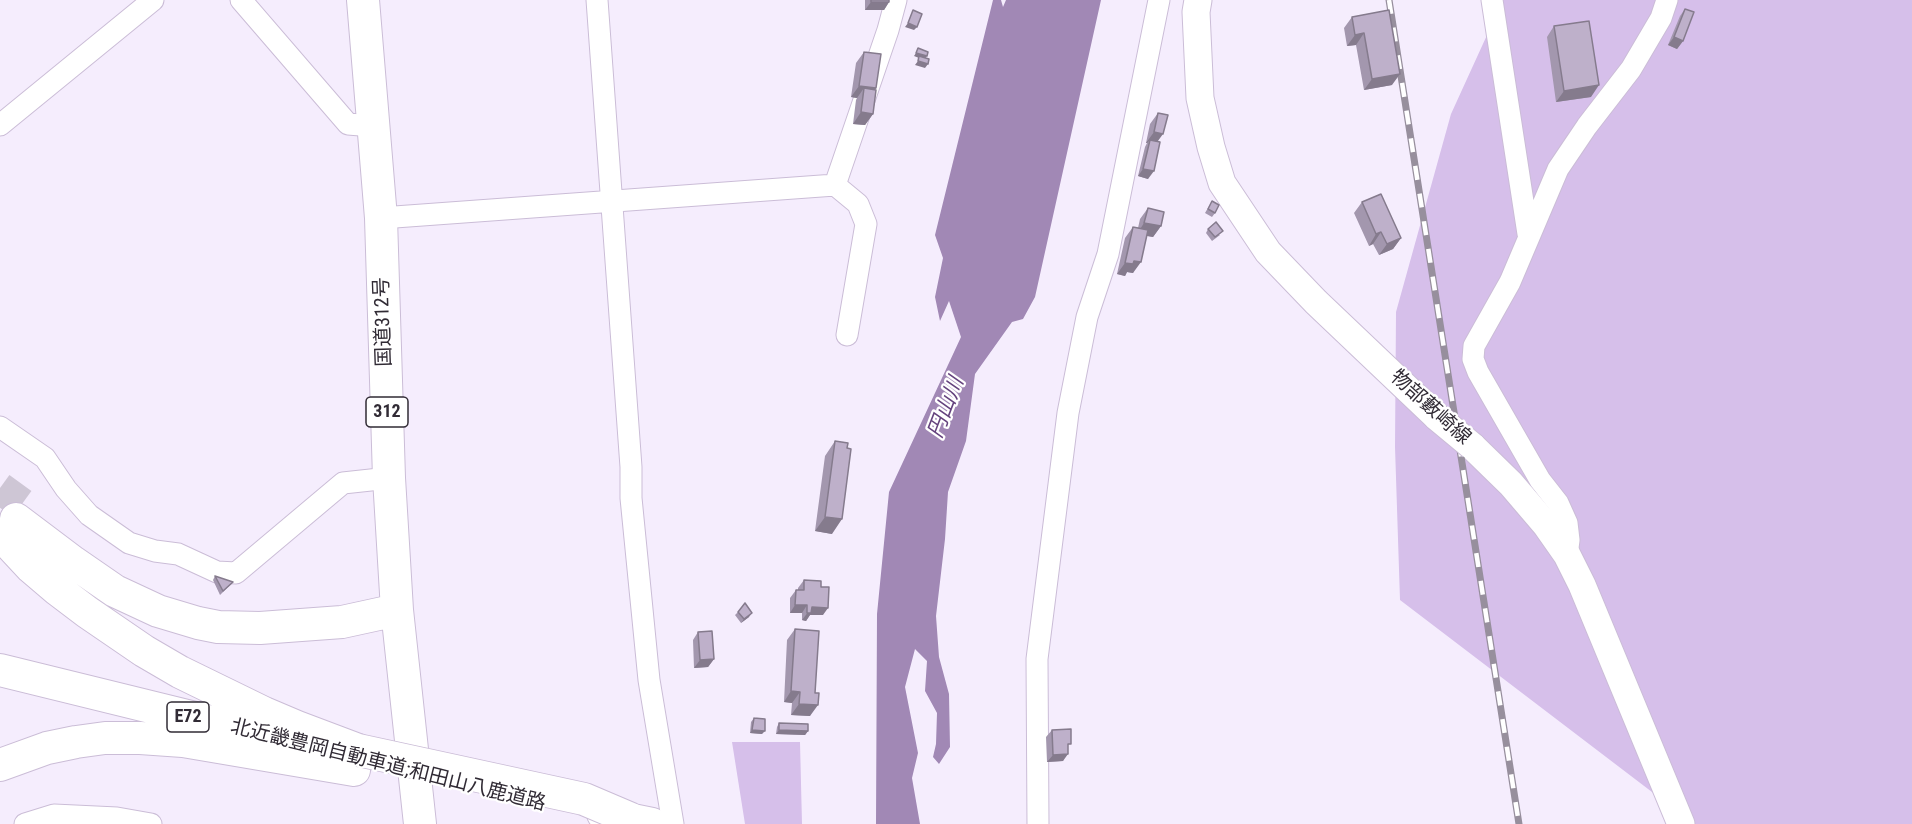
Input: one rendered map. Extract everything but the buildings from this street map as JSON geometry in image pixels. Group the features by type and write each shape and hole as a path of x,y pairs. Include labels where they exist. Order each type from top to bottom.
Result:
{"highway":[{"name":"国道312号","path":"363,0 381,218 389,478 397,610 420,824"},
{"path":"13,519 115,591 158,611 198,623 228,627 272,627 342,622 397,610"},
{"path":"13,519 31,567 87,612 144,651 180,672 297,727 356,759"},
{"name":"北近畿豊岡自動車道;和田山八鹿道路","path":"7,673 532,804 641,821"},
{"path":"0,765 48,748 105,738 183,741 356,759 584,799 641,821"}],"main road":[{"name":"物部藪崎線","path":"1198,0 1200,98 1222,183 1268,252 1316,302 1511,484 1546,525 1567,555 1582,585 1681,824"}],"street":[{"path":"0,125 153,0"},
{"path":"241,0 348,124 373,126"},
{"path":"597,0 632,509 649,680 673,824"},
{"path":"836,185 896,0"},
{"path":"1038,824 1037,659 1068,413 1087,317 1108,254 1159,0"},
{"path":"1492,0 1528,234"},
{"path":"1567,555 1569,540 1567,523 1558,503 1540,480 1478,372 1473,359 1474,346 1510,282 1528,234 1558,169 1587,126 1631,69 1661,18 1666,0"},
{"path":"381,218 836,185 858,204 866,224 848,335"},
{"path":"0,427 5,433 45,458 66,489 90,515 129,543 155,551 178,554 217,572 236,573 343,483 389,478"},
{"path":"26,824 54,816 117,818 151,824"}],"shaded area":[{"path":"1503,0 1912,0 1912,824 1694,824 1400,600 1395,447 1396,312 1451,114"},
{"path":"732,742 800,742 802,824 745,824"}],"water":[{"name":"円山川","path":"993,0 1001,0 1003,7 1006,0 1101,0 1035,297 1023,319 1012,322 975,374 966,441 948,492 936,616 939,657 949,694 950,747 939,764 933,757 936,744 937,713 925,691 927,661 915,649 905,687 918,753 912,778 920,824 876,824 877,614 889,492 961,337 949,301 940,321 935,297 943,258 935,235"}],"tunnel":[{"path":"0,488 22,504"}],"railway":[{"path":"1389,0 1519,824"}]}
